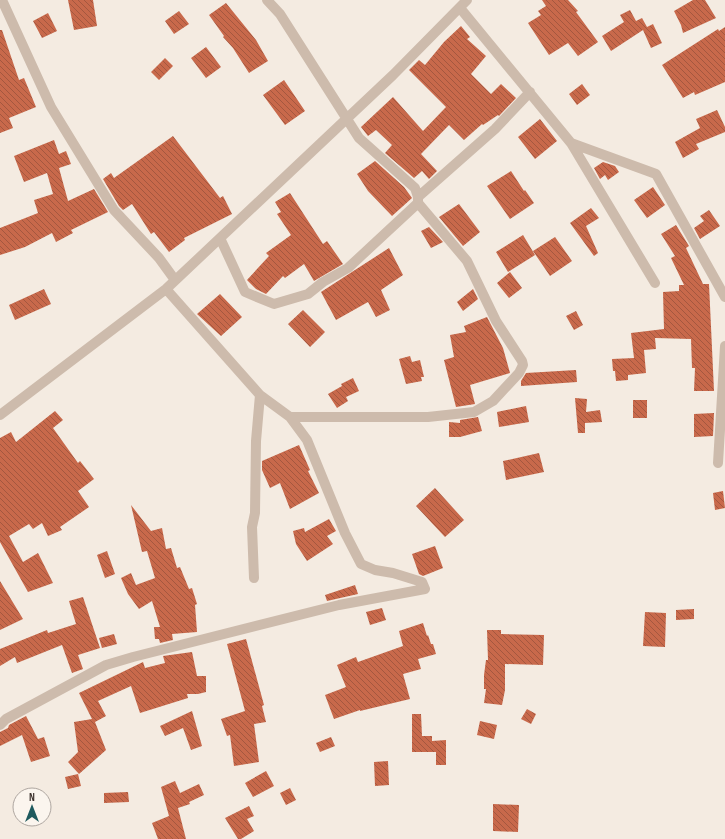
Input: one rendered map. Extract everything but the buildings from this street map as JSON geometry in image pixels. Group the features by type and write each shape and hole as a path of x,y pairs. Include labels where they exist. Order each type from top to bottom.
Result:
{"street":[{"path":"2,0 52,107 114,210 159,258 175,280"},
{"path":"267,0 280,14 359,138 415,188 418,200 467,261 496,321 522,361 523,366 519,373 493,401 474,412 428,417 290,417"},
{"path":"0,416 166,289 393,75 464,4 530,92 571,143 655,283"},
{"path":"220,238 245,292 274,304 308,294 323,282 348,268 418,200 495,129 530,92"},
{"path":"571,143 656,174 725,297"},
{"path":"0,725 6,719 106,665 339,606 426,589 422,582 366,567 358,560 345,533 307,440 290,417 260,395 166,289"},
{"path":"718,463 725,346"},
{"path":"254,578 252,527 255,513 256,441 260,395"}]}
